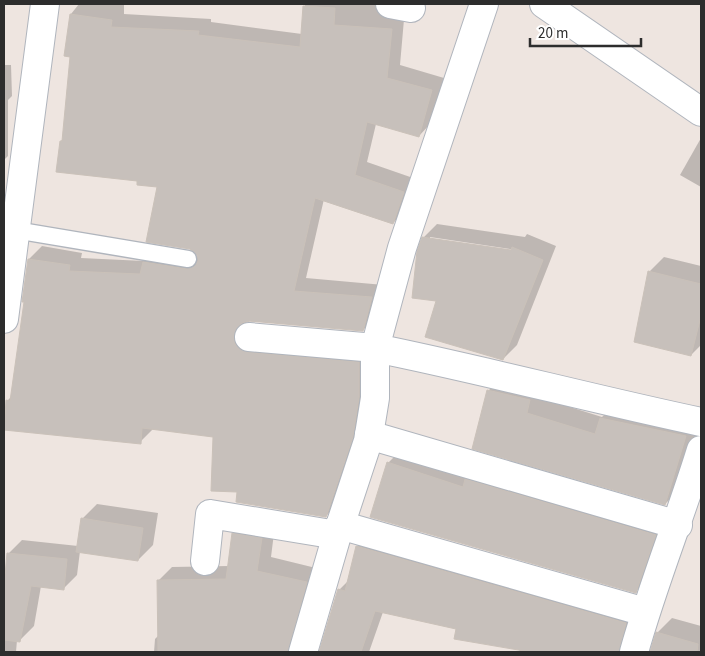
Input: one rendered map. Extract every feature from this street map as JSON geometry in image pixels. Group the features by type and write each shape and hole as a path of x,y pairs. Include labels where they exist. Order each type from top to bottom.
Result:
{"street":[{"path":"4,319 12,221 45,4"},
{"path":"303,652 368,435 375,398 375,348 402,248 484,4"},
{"path":"544,4 701,112"},
{"path":"249,337 375,348 485,370 617,404 701,422"},
{"path":"368,435 678,525"},
{"path":"634,652 645,612 678,525 701,450"},
{"path":"205,561 210,514 338,530 645,612"}],"lane":[{"path":"12,221 188,259"}],"building":[{"path":"303,6 335,8 334,25 392,29 387,78 432,90 419,137 367,122 355,175 404,192 393,224 315,198 294,291 372,297 363,331 250,321 242,323 234,335 235,344 247,352 359,362 359,397 353,437 326,517 236,502 237,492 211,491 213,437 142,428 141,444 4,430 6,400 10,401 28,259 70,265 69,271 140,274 143,262 187,269 195,266 198,261 197,255 190,249 146,242 157,187 137,185 137,181 56,172 60,141 62,141 70,57 64,56 70,14 112,20 111,27 199,31 198,35 300,47"},
{"path":"422,237 511,250 512,247 543,260 503,360 425,337 436,301 412,298 417,251"},
{"path":"648,271 701,284 701,316 691,356 634,342"},
{"path":"487,390 530,400 527,413 595,434 600,418 686,436 665,505 472,449"},
{"path":"387,462 463,487 465,479 656,535 636,593 370,517"},
{"path":"81,518 143,528 138,561 76,552"},
{"path":"232,533 262,538 257,571 307,582 288,652 158,652 157,580 226,579"},
{"path":"356,546 626,623 619,652 530,652 454,639 456,629 375,611 361,652 319,652 338,589 345,591"},
{"path":"7,553 67,559 64,590 31,586 20,642 4,640 4,586"},
{"path":"656,632 698,644 697,652 650,652"}]}
